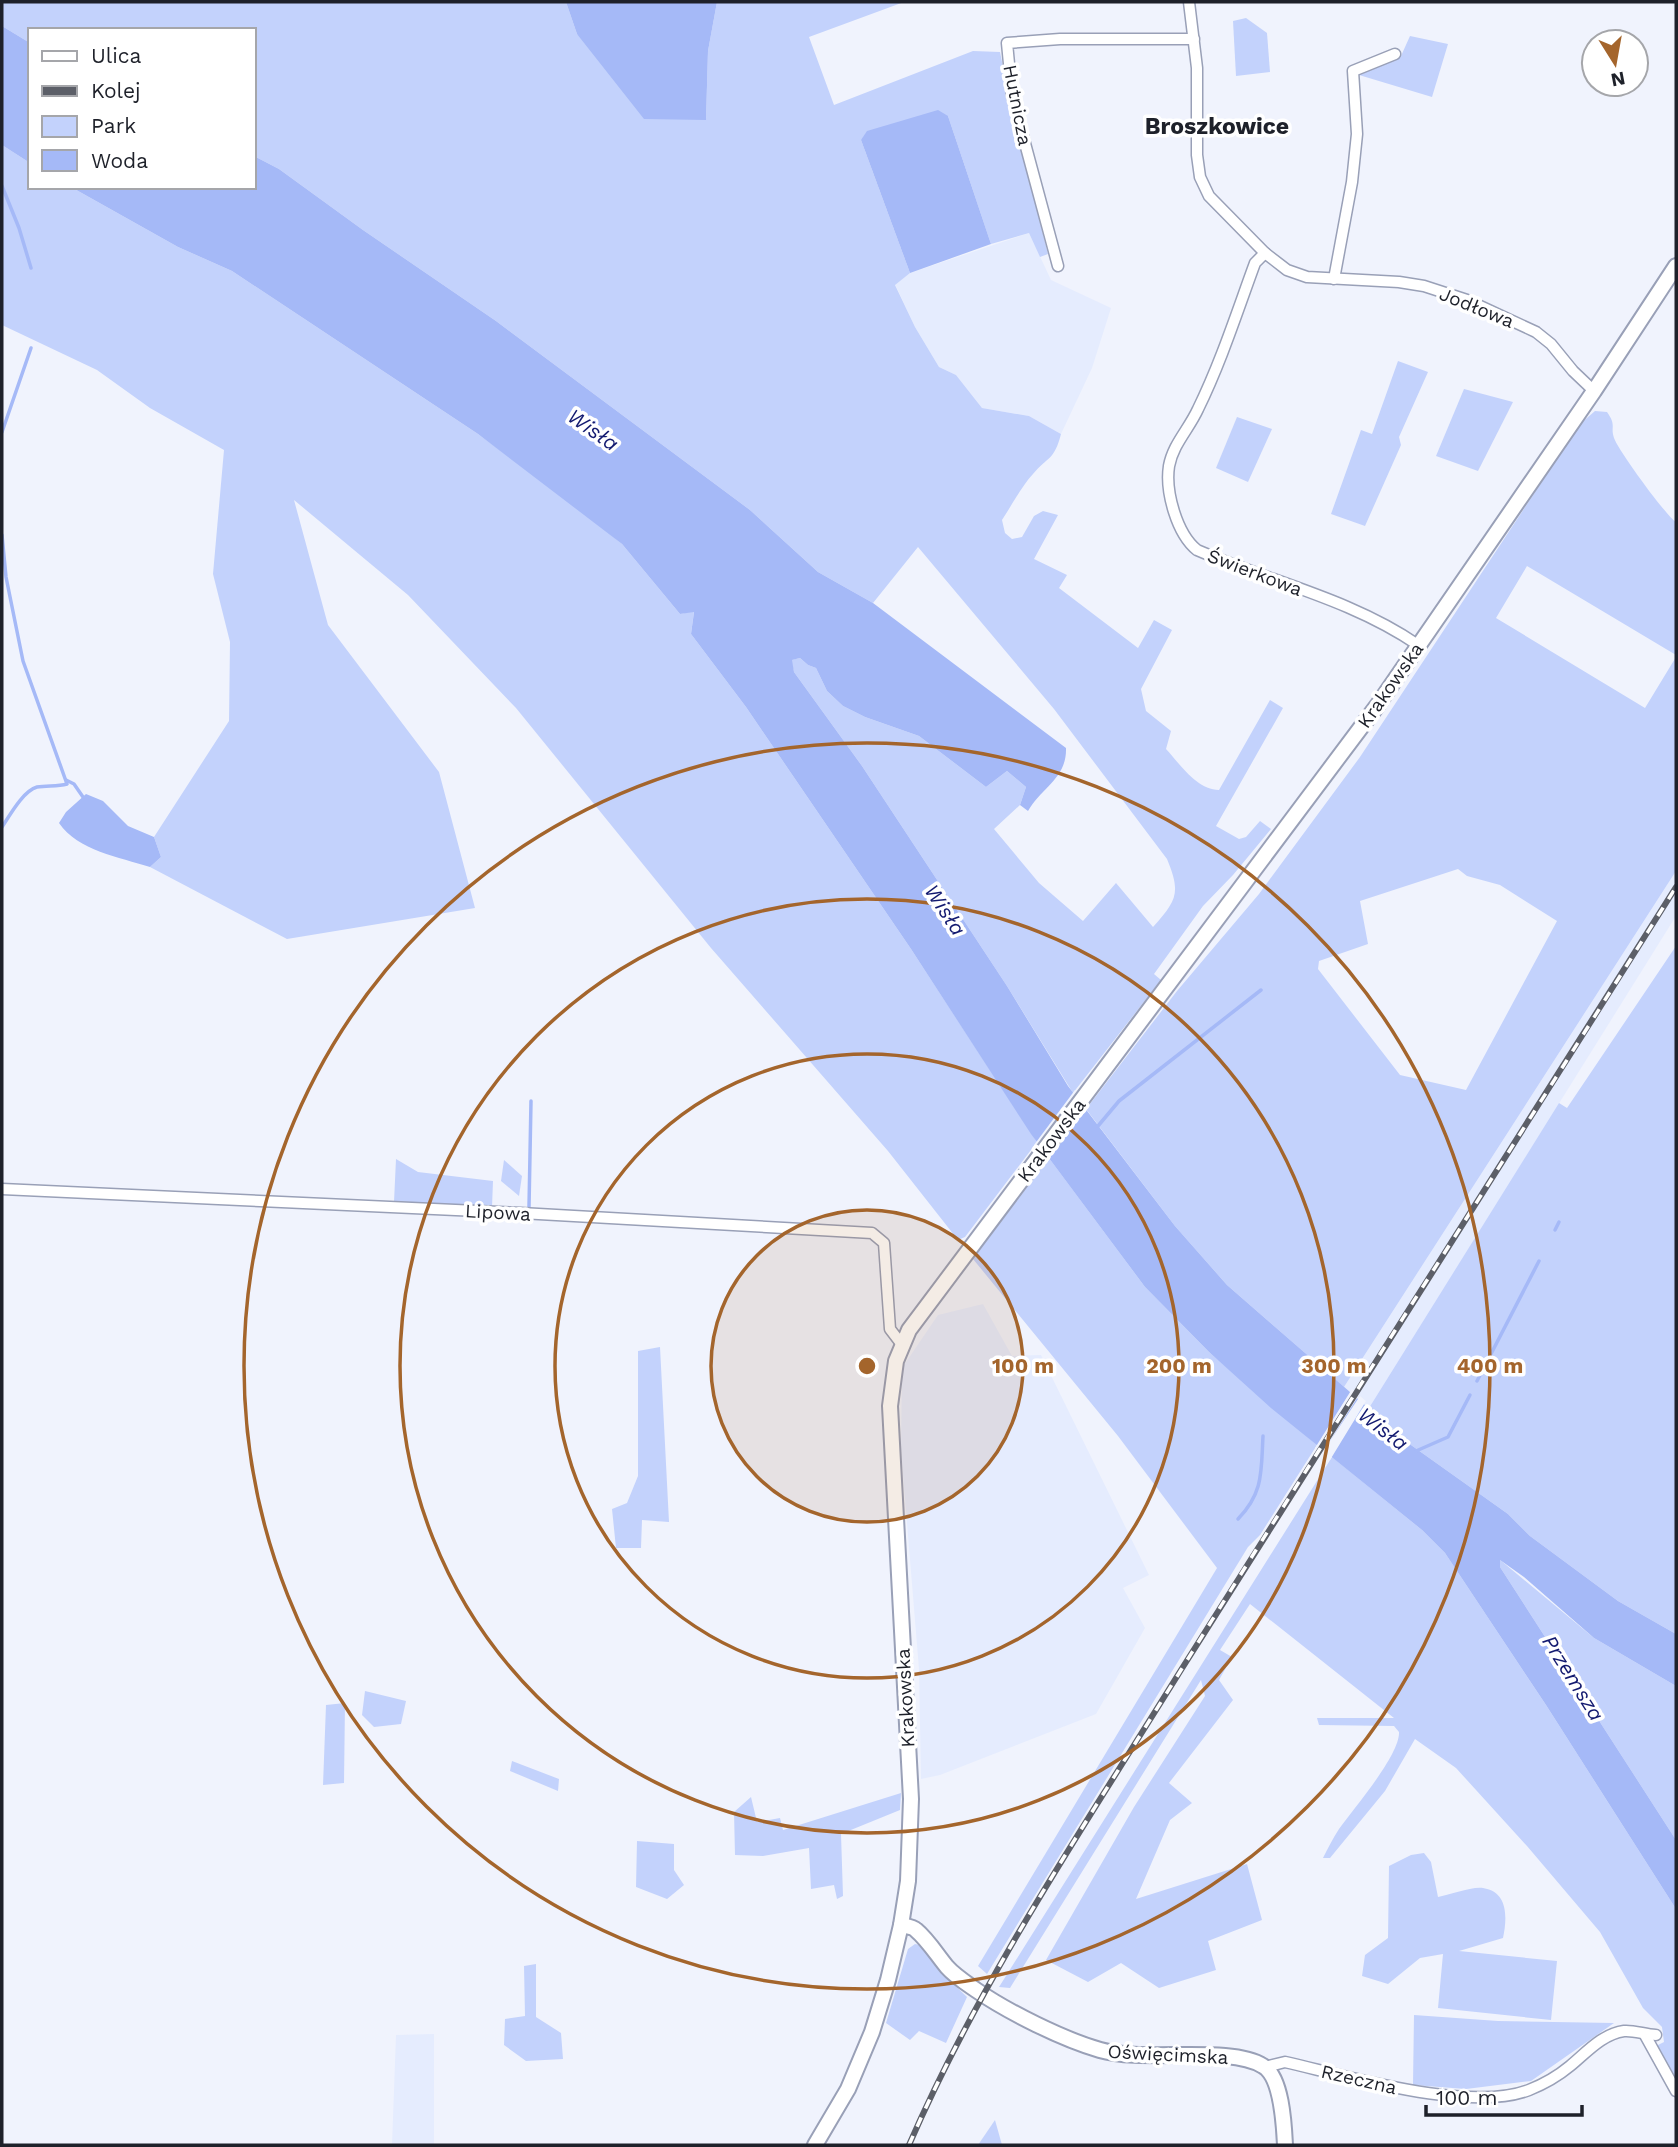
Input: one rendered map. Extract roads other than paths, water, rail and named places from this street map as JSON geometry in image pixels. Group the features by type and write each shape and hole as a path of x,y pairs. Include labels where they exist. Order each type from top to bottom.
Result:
{"street":[{"name":"Jodłowa","path":"1189,2 1197,68 1197,155 1200,177 1209,196 1265,253 1287,270 1307,277 1399,282 1424,286 1467,300 1536,332 1551,344 1594,391"},
{"name":"Hutnicza","path":"1058,266 1012,94 1007,43 1060,39 1194,39"},
{"path":"1334,279 1352,183 1357,134 1353,71 1395,54"},
{"name":"Świerkowa","path":"1265,253 1255,263 1199,409 1173,451 1168,483 1180,530 1187,542 1197,550 1357,610 1418,645"},
{"name":"Krakowska","path":"815,2145 848,2089 872,2032 901,1926 908,1881 911,1798 890,1406 896,1362 909,1330 1377,706 1594,391 1676,266"},
{"name":"Lipowa","path":"2,1189 521,1213 872,1233 884,1243 890,1329 903,1346"},
{"name":"Oświęcimska","path":"901,1926 915,1928 949,1970 976,1990 1029,2019 1101,2051 1142,2056 1230,2057 1253,2061 1265,2067"},
{"name":"Rzeczna","path":"1265,2067 1285,2062 1409,2090 1465,2096 1496,2096 1526,2091 1549,2080 1608,2036 1624,2031 1651,2035 1676,2091"},
{"path":"1265,2067 1272,2074 1277,2086 1285,2145"}],"water":[{"path":"566,2 717,2 708,51 706,120 644,119 577,34"},
{"path":"2,26 28,42 28,162 2,145"},
{"path":"938,110 948,116 991,244 910,273 861,140 867,131"},
{"name":"Wisła","path":"256,157 279,169 496,321 750,510 818,572 873,603 1066,748 1058,775 1028,811 1020,805 1026,787 1007,771 986,787 919,736 865,717 843,706 827,691 816,668 800,658 792,660 794,672 862,766 1007,986 1068,1086 1175,1226 1227,1285 1411,1445 1508,1514 1530,1536 1618,1601 1676,1634 1676,1686 1594,1638 1524,1577 1500,1560 1500,1567 1676,1840 1676,1909 1445,1553 1422,1530 1271,1408 1209,1352 1145,1287 1031,1134 911,949 746,707 691,634 694,612 680,614 622,544 478,434 232,271 178,247 75,189 256,189"},
{"path":"86,794 103,801 128,826 154,837 161,857 150,867 100,852 67,833 59,823 66,812"}],"waterway":[{"path":"2,186 31,268"},
{"path":"2,432 31,348"},
{"path":"2,535 6,577 23,661 67,784 32,789 17,804 2,827"},
{"path":"66,780 74,784 83,797"},
{"path":"1098,1126 1119,1101 1261,990"},
{"path":"529,1207 531,1101"},
{"path":"1555,1230 1559,1222"},
{"path":"1477,1381 1539,1261"},
{"path":"1416,1451 1448,1437 1470,1395"},
{"path":"1238,1519 1253,1500 1257,1490 1263,1436"}],"railway":[{"path":"909,2145 969,2022 1036,1903 1676,887"}],"district":[{"name":"Broszkowice","path":"1217,126"}],"water label":[{"name":"Przemsza","path":"1573,1678"}]}
